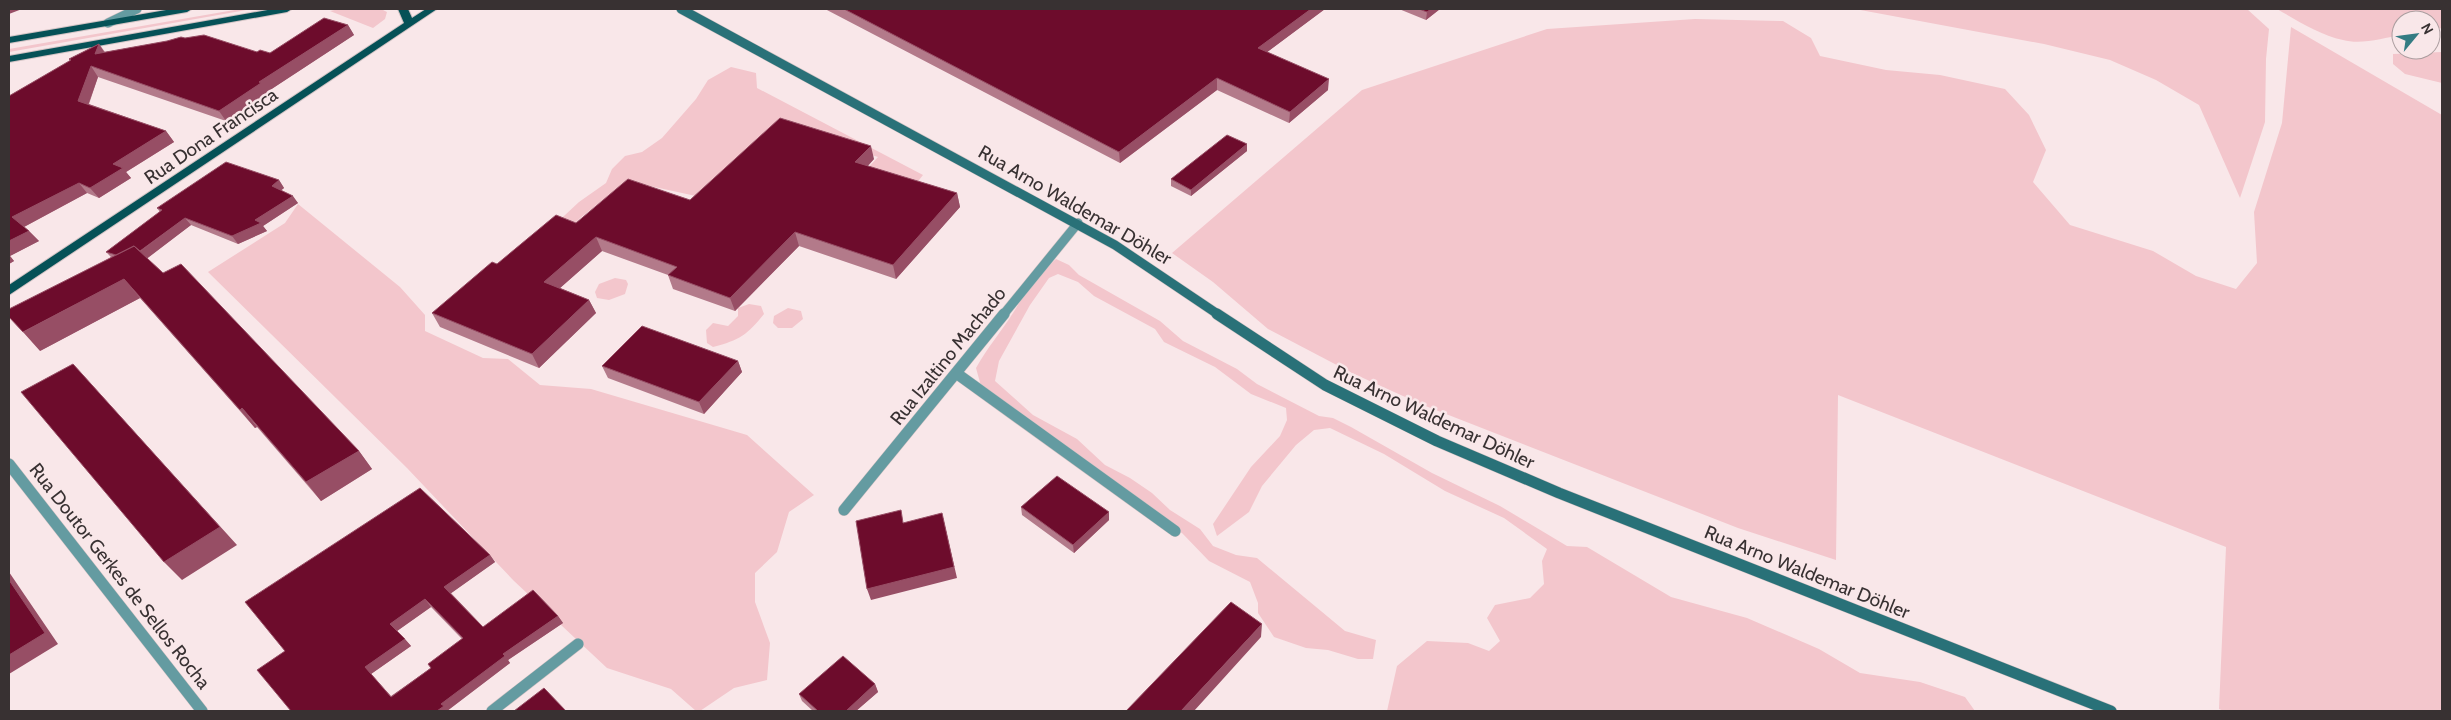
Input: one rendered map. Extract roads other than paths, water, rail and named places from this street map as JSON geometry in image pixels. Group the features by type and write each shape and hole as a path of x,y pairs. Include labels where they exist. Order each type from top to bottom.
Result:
{"main road":[{"path":"9,40 187,9"},
{"path":"9,59 287,9"},
{"path":"404,9 410,24"},
{"name":"Rua Dona Francisca","path":"9,291 432,9"},
{"name":"Rua Arno Waldemar Döhler","path":"681,9 1078,223 1151,267 1216,314 1320,382 1436,442 1516,476 2111,711"}],"street":[{"path":"108,23 137,9"},
{"name":"Rua Izaltino Machado","path":"844,510 1078,223"},
{"path":"956,373 1175,531"},
{"name":"Rua Doutor Gerkes de Sellos Rocha","path":"9,464 202,711"},
{"path":"492,711 578,644"}]}
